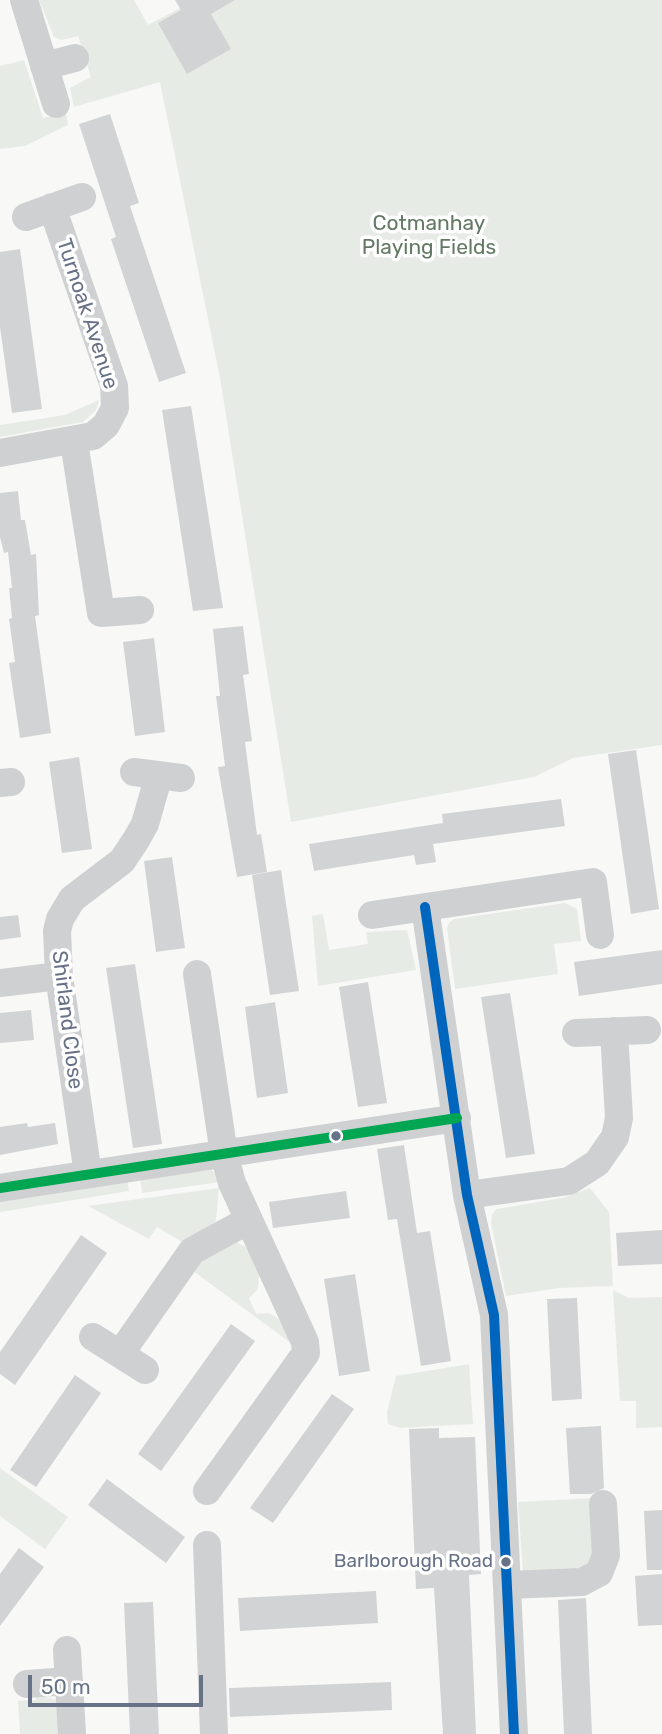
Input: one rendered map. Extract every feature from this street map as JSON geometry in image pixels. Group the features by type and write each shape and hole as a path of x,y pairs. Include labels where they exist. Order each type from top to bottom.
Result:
{"street":[{"path":"24,0 56,104"},
{"path":"44,66 75,58"},
{"path":"26,217 82,197"},
{"name":"Turnoak Avenue","path":"52,207 114,386 115,408 110,420 100,432 74,442"},
{"path":"0,453 74,442 101,613 140,610"},
{"name":"Shirland Close","path":"88,1174 56,953 60,919 72,899 108,874 136,840 145,824 158,775"},
{"path":"372,915 593,883 600,935"},
{"path":"425,907 467,1195 494,1315 514,1734"},
{"path":"196,974 224,1154 232,1183 249,1220 272,1298 305,1342 306,1353 207,1491"},
{"path":"0,983 59,976"},
{"path":"576,1033 647,1030"},
{"path":"467,1195 569,1181 597,1163 615,1137 619,1118 614,1031"},
{"path":"0,1188 457,1118"},
{"path":"120,1354 192,1251 249,1220"},
{"path":"93,1337 145,1370"},
{"path":"508,1585 582,1582 599,1573 606,1555 603,1504"},
{"path":"214,1561 214,1734"},
{"path":"67,1650 72,1734"},
{"path":"27,1684 69,1681"}],"green space":[{"name":"Cotmanhay Playing Fields","path":"39,0 134,0 148,25 195,0 662,0 662,745 573,758 534,777 291,822 220,378 160,82 74,107 70,88 91,77 78,36 62,40 54,37"},
{"path":"24,60 43,118 66,113 68,125 25,146 0,149 0,66"},
{"path":"99,400 96,410 83,422 0,437 0,425 65,415"},
{"path":"565,903 577,909 581,941 554,944 558,974 455,989 447,928 454,919"},
{"path":"323,914 329,950 368,944 366,932 407,930 416,970 318,986 312,916"},
{"path":"212,1170 220,1182 142,1193 140,1177"},
{"path":"127,1179 129,1191 0,1212 0,1199"},
{"path":"219,1188 216,1220 187,1245 157,1227 149,1239 88,1206"},
{"path":"590,1188 609,1212 613,1286 560,1288 506,1296 491,1223 492,1214 497,1209 562,1198"},
{"path":"236,1242 246,1247 259,1273 258,1289 249,1298 256,1314 269,1313 279,1319 299,1349 189,1268"},
{"path":"613,1290 629,1298 662,1297 662,1427 636,1428 636,1401 620,1401"},
{"path":"469,1364 473,1424 400,1428 388,1424 387,1412 396,1376"},
{"path":"0,1468 68,1517 45,1549 0,1516"},
{"path":"593,1498 596,1556 588,1568 523,1573 518,1502"},
{"path":"36,1694 56,1700 62,1707 63,1734 20,1734 18,1701 36,1700"}],"building":[{"path":"175,0 235,0 211,14 231,49 187,74 158,23 181,10"},
{"path":"110,114 139,203 130,206 186,373 159,382 111,239 116,237 79,124"},
{"path":"20,249 42,409 12,413 0,327 0,252"},
{"path":"191,406 223,608 193,611 162,410"},
{"path":"18,491 21,520 25,520 31,555 36,554 39,615 35,616 51,733 20,738 9,663 15,662 9,619 12,618 9,588 12,588 8,552 4,553 0,537 0,493"},
{"path":"243,626 249,674 243,675 252,741 245,742 257,835 261,834 267,872 237,877 218,767 225,766 216,696 220,696 213,629"},
{"path":"154,638 165,732 135,736 123,642"},
{"path":"636,750 659,909 631,914 608,754"},
{"path":"79,757 92,849 62,853 49,762"},
{"path":"561,799 565,826 433,844 436,862 416,865 414,855 314,871 309,844 443,823 442,814"},
{"path":"172,857 185,948 156,952 144,861"},
{"path":"281,870 299,991 270,995 252,875"},
{"path":"18,915 21,937 0,940 0,917"},
{"path":"662,950 662,984 579,996 574,962"},
{"path":"135,964 162,1144 133,1148 106,968"},
{"path":"368,982 387,1103 358,1107 339,987"},
{"path":"510,993 535,1154 506,1158 481,997"},
{"path":"275,1002 288,1093 257,1098 245,1007"},
{"path":"31,1010 34,1040 0,1043 0,1013"},
{"path":"27,1123 28,1127 55,1123 58,1144 0,1155 0,1127"},
{"path":"404,1145 417,1233 430,1231 451,1361 421,1366 397,1219 388,1220 377,1149"},
{"path":"346,1191 350,1218 273,1228 269,1202"},
{"path":"662,1230 662,1264 618,1266 616,1233"},
{"path":"81,1235 107,1253 15,1385 0,1374 0,1352"},
{"path":"355,1274 370,1371 339,1376 324,1279"},
{"path":"577,1298 582,1399 552,1401 547,1299"},
{"path":"231,1324 255,1341 161,1471 138,1454"},
{"path":"75,1375 101,1393 36,1487 10,1470"},
{"path":"332,1394 354,1409 273,1523 250,1508"},
{"path":"601,1426 604,1488 591,1494 570,1494 566,1428"},
{"path":"439,1428 439,1438 475,1437 481,1574 469,1575 476,1734 443,1734 434,1588 416,1589 409,1429"},
{"path":"107,1479 185,1537 166,1563 88,1505"},
{"path":"662,1510 662,1570 647,1570 644,1511"},
{"path":"19,1548 44,1567 0,1626 0,1574"},
{"path":"662,1574 662,1625 638,1626 635,1576"},
{"path":"376,1591 378,1623 240,1631 238,1598"},
{"path":"586,1598 592,1734 564,1734 558,1600"},
{"path":"153,1602 159,1734 130,1734 124,1603"},
{"path":"391,1682 392,1710 230,1717 229,1688"}],"transit line":[{"path":"425,907 467,1195 494,1315 514,1734"},
{"path":"0,1188 457,1118"}],"place":[{"name":"Barlborough Road","path":"506,1562"}]}
